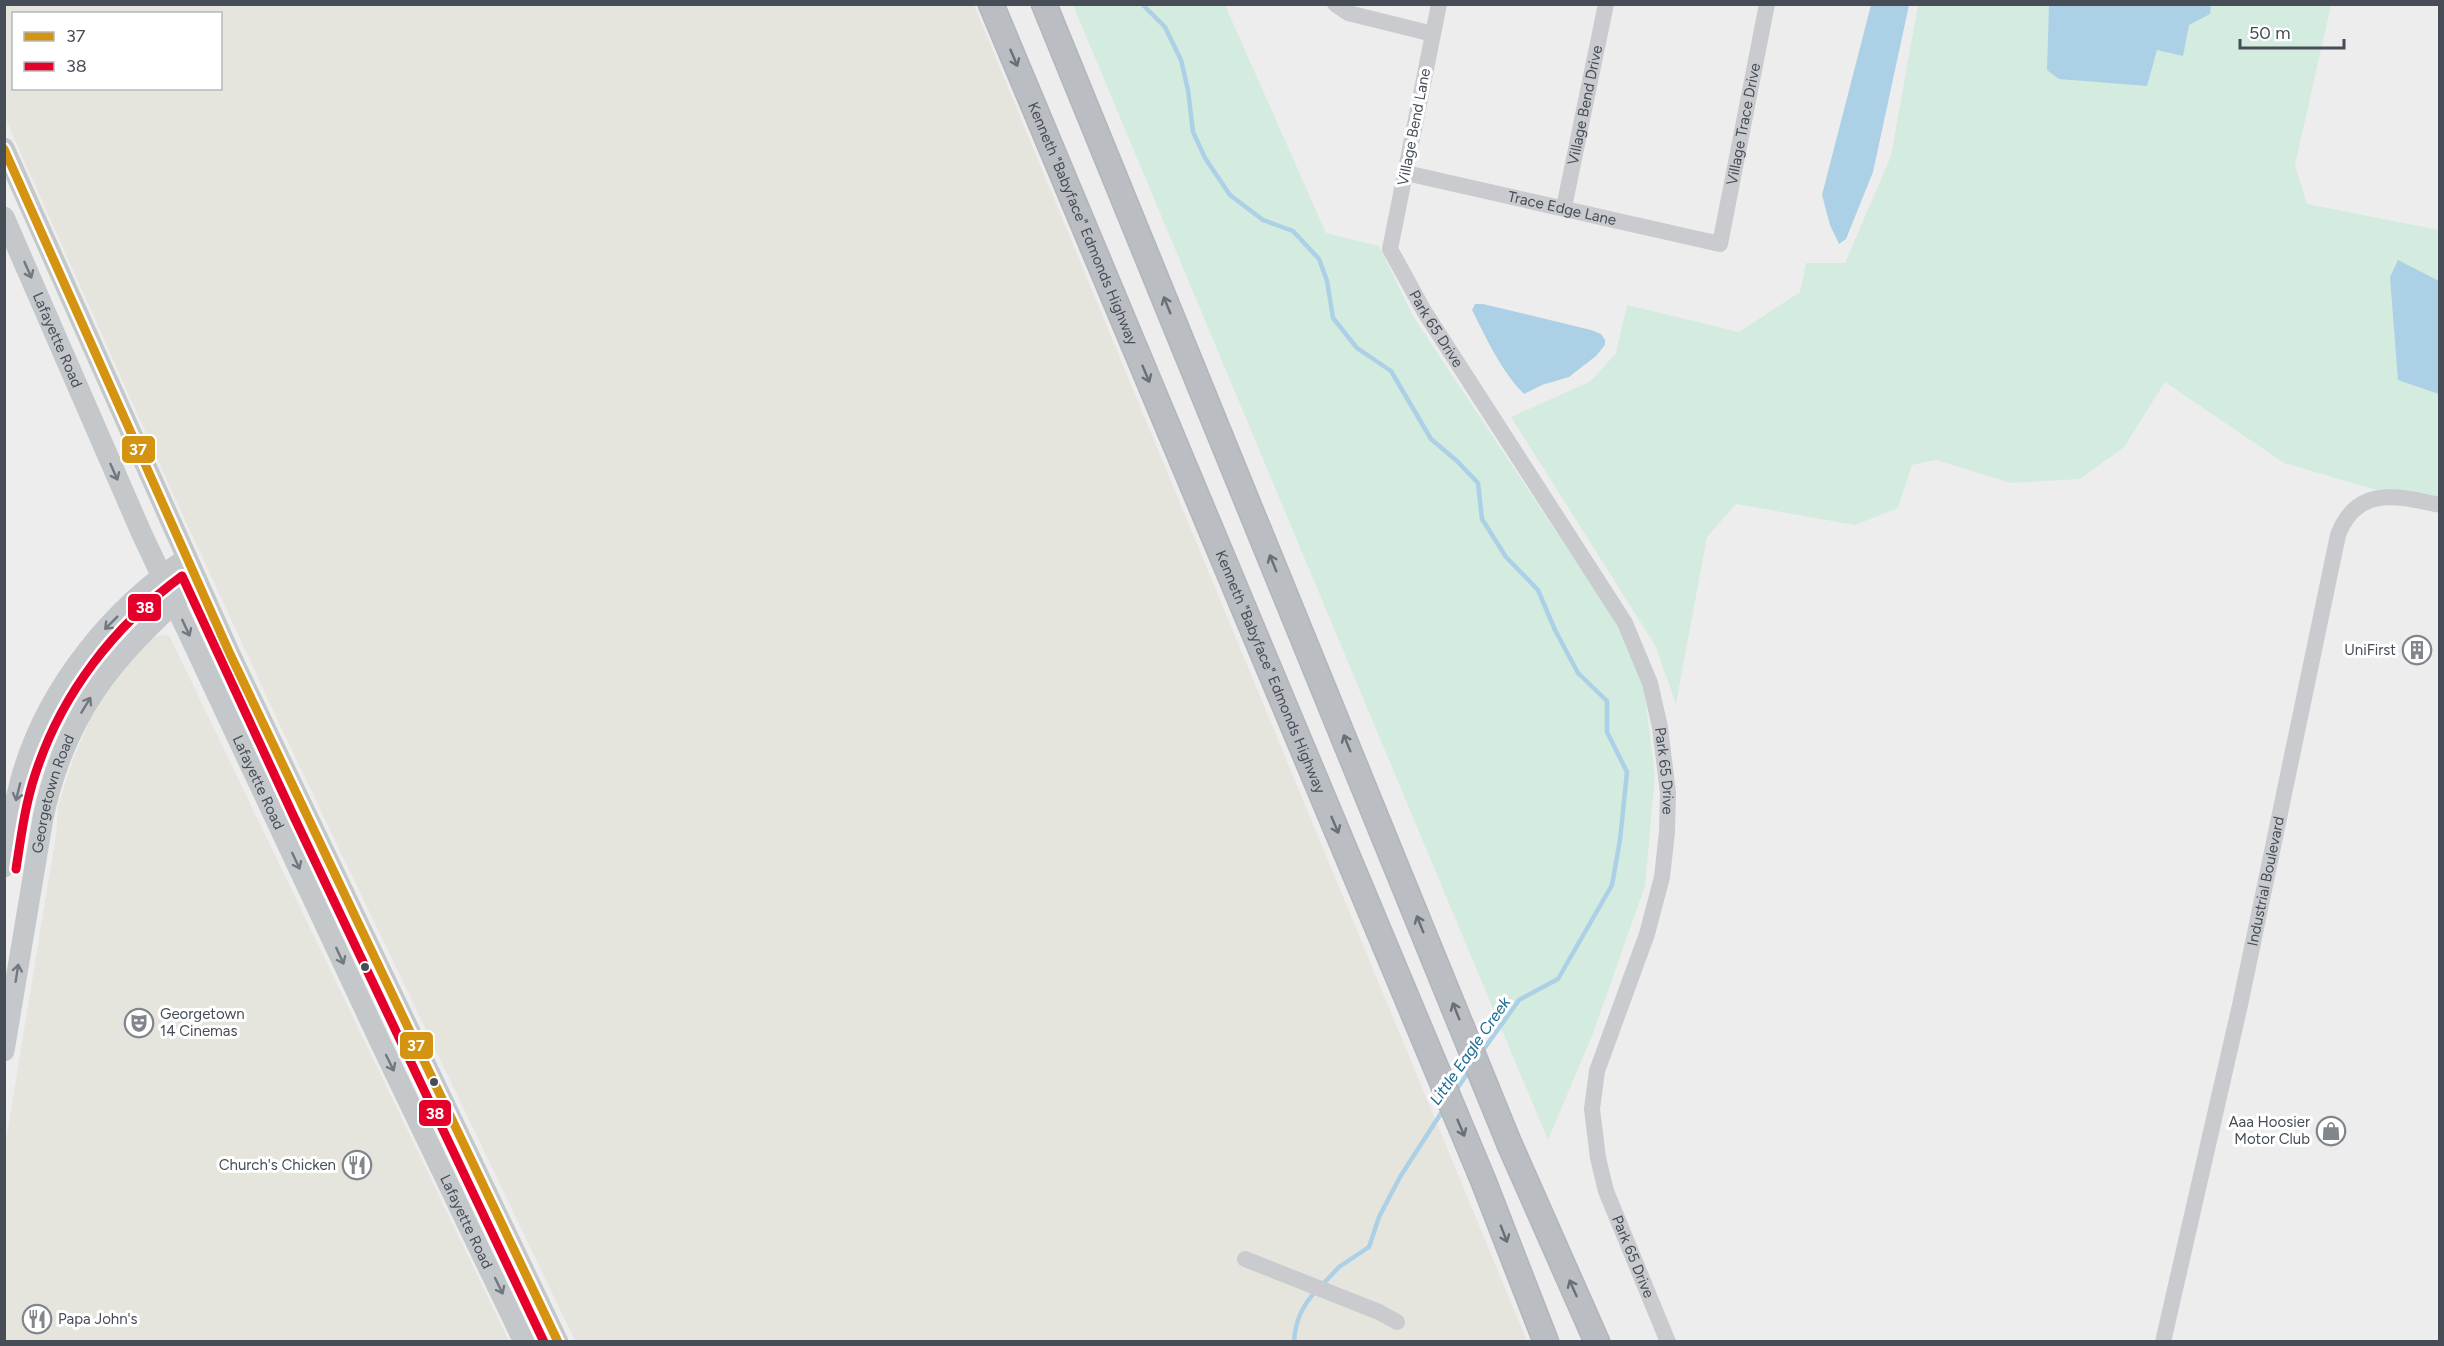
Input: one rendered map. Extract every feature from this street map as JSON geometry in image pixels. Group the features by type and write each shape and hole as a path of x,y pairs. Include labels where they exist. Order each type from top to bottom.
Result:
{"highway":[{"name":"Kenneth \"Babyface\" Edmonds Highway","path":"991,4 1483,1180 1546,1341"},
{"path":"1044,4 1509,1143 1597,1341"}],"main road":[{"name":"Lafayette Road","path":"4,148 187,558 300,802 558,1341"},
{"name":"Lafayette Road","path":"4,217 70,365 88,414 161,575 524,1341"},
{"name":"Georgetown Road","path":"4,867 21,780 48,711 71,673 98,637 161,575 187,558"},
{"name":"Georgetown Road","path":"4,1051 43,818 56,768 69,736 93,693 124,653 197,580"}],"street":[{"path":"1335,4 1348,13 1433,34"},
{"name":"Village Bend Lane","path":"1390,249 1439,4"},
{"name":"Village Bend Drive","path":"1564,207 1605,4"},
{"name":"Village Trace Drive","path":"1720,244 1767,4"},
{"name":"Trace Edge Lane","path":"1406,173 1720,244"},
{"name":"Park 65 Drive","path":"1390,249 1424,311 1625,623 1650,683 1660,727 1668,793 1665,852 1651,921 1597,1071 1592,1109 1598,1158 1606,1191 1668,1341"},
{"name":"Industrial Boulevard","path":"2163,1341 2240,1005 2338,535 2351,514 2361,505 2378,498 2397,496 2439,505"},
{"path":"1245,1259 1379,1312 1397,1322"}],"shaded area":[{"path":"4,5 974,5 1527,1341 575,1341 276,717 5,116"},
{"path":"163,635 170,637 509,1341 5,1342 5,1146 56,835 58,806 73,759 90,720 108,689 132,656 152,637"}],"green space":[{"path":"1073,5 1225,5 1326,233 1379,246 1413,316 1625,636 1643,681 1655,776 1645,886 1592,1036 1548,1140"},
{"path":"1918,5 2331,5 2295,165 2307,204 2439,230 2439,505 2397,496 2284,463 2165,382 2124,447 2080,479 2011,483 1936,460 1912,465 1898,508 1855,525 1736,504 1707,537 1676,704 1655,645 1511,417 1591,381 1616,353 1627,305 1739,332 1800,292 1806,263 1845,263 1891,156"}],"water":[{"path":"2049,4 2211,5 2210,14 2189,25 2183,56 2157,50 2147,86 2059,79 2047,70"},
{"path":"1871,5 1909,5 1873,172 1846,239 1839,244 1830,225 1822,195"},
{"path":"2398,260 2439,281 2439,394 2398,380 2390,277"},
{"path":"1475,304 1591,330 1601,334 1605,345 1596,356 1569,377 1542,385 1524,394 1509,376 1489,343 1472,310"}],"waterway":[{"name":"Little Eagle Creek","path":"1142,4 1165,27 1181,60 1188,90 1193,132 1205,158 1230,195 1263,220 1293,231 1319,259 1327,281 1333,318 1357,348 1391,371 1431,439 1478,483 1482,519 1506,557 1538,590 1555,630 1578,673 1607,701 1607,732 1627,772 1620,840 1612,885 1558,979 1519,1000 1481,1053"},
{"name":"Little Eagle Creek","path":"1454,1093 1470,1070"},
{"name":"Little Eagle Creek","path":"1323,1284 1339,1267 1369,1247 1379,1217 1400,1177 1445,1107"},
{"name":"Little Eagle Creek","path":"1294,1342 1301,1314 1317,1290"}],"transit line":[{"name":"37","path":"4,149 230,654 558,1342"},
{"name":"38","path":"16,869 35,775 59,717 75,690 112,640 134,617 182,576 544,1342"}],"place":[{"name":"UniFirst","path":"2417,650"},
{"name":"Georgetown 14 Cinemas","path":"139,1023"},
{"name":"Aaa Hoosier Motor Club","path":"2331,1131"},
{"name":"Church's Chicken","path":"357,1165"},
{"name":"Papa John's","path":"37,1319"}]}
